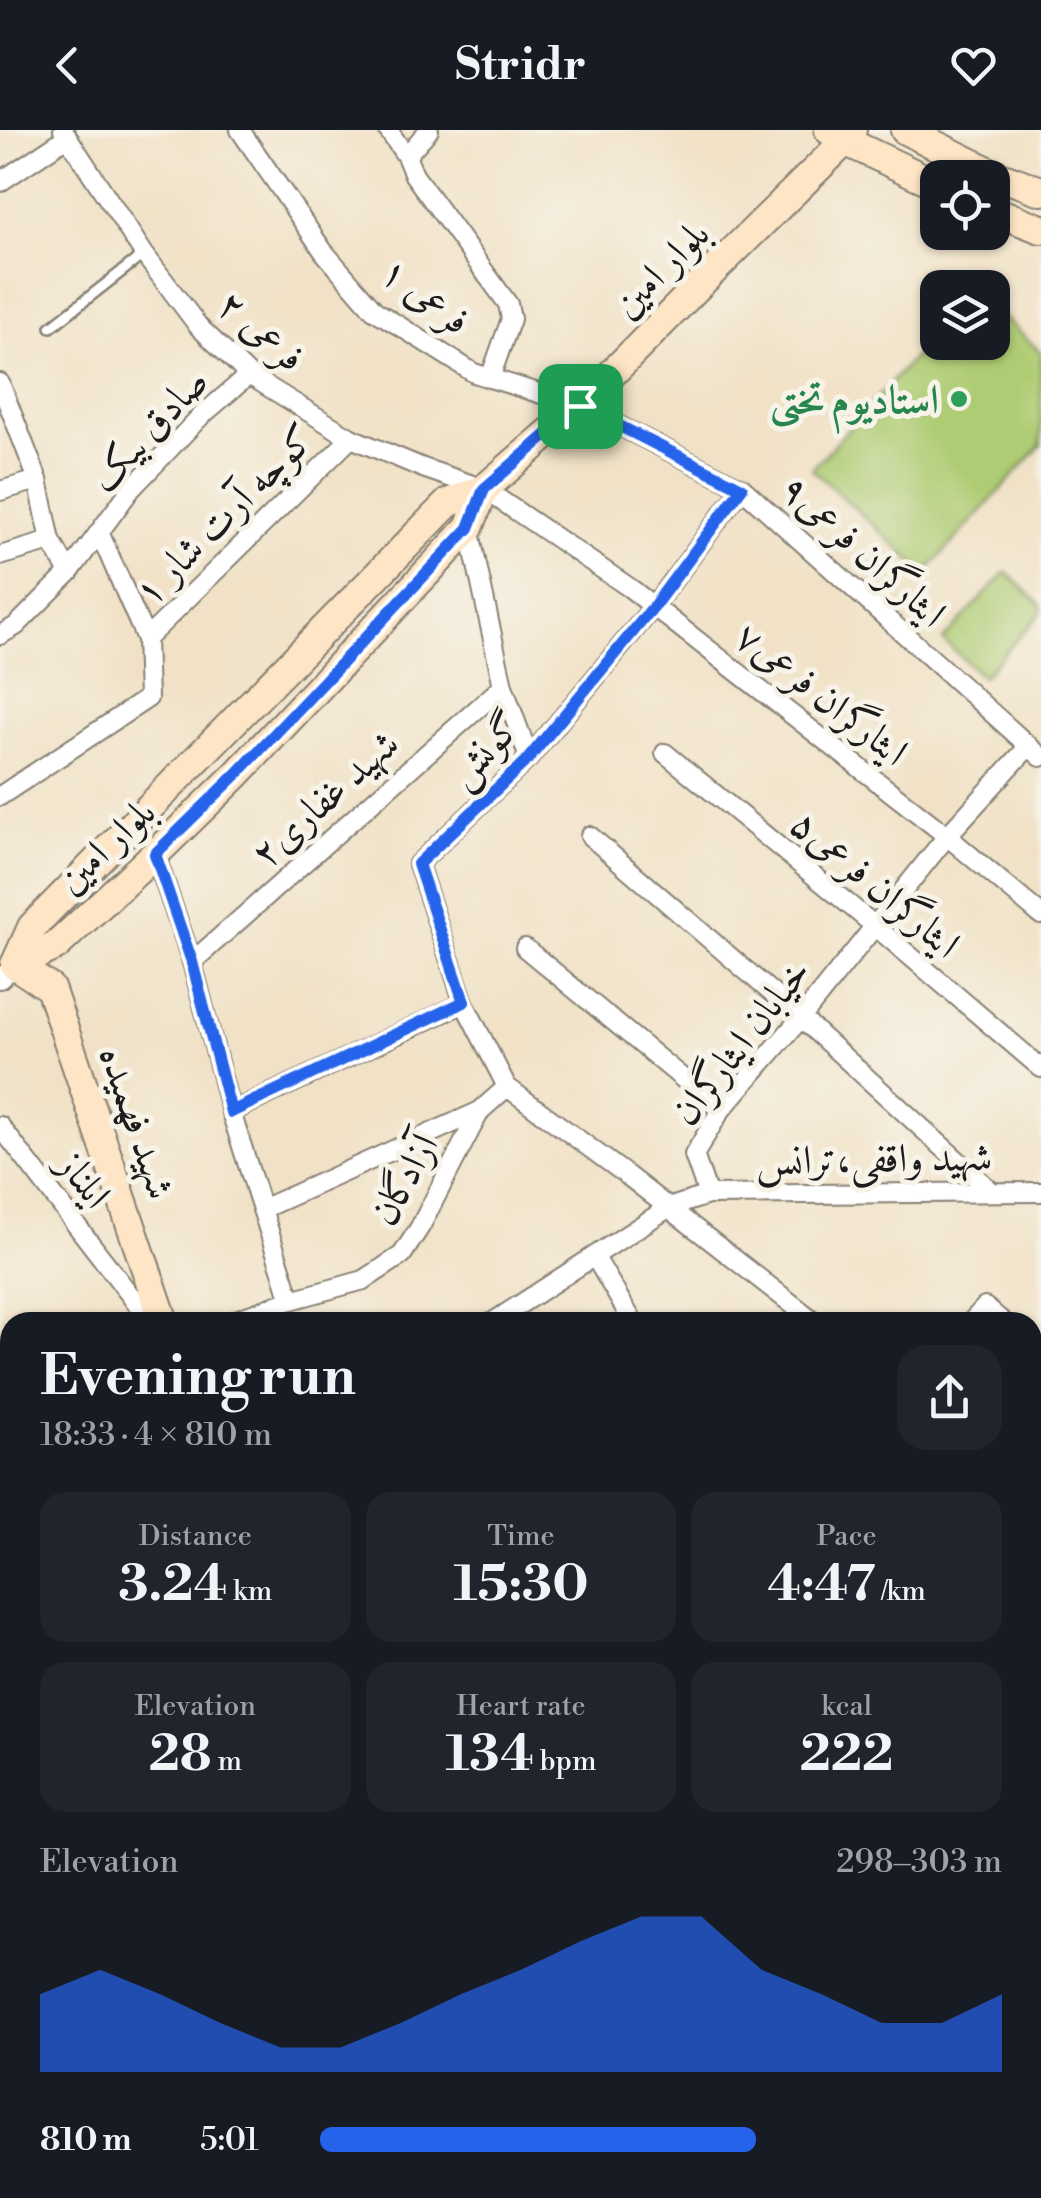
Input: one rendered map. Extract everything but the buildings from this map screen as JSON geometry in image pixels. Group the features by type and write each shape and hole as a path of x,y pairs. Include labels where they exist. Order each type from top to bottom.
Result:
{"main road":[{"path":"906,130 992,173 1041,190"},
{"path":"842,134 920,175"},
{"name":"بلوار امین","path":"7,972 32,927 448,504 484,489 580,406 842,134"},
{"path":"1010,217 1041,230"},
{"name":"بلوار امین","path":"7,972 56,946 236,775 469,528 484,489"},
{"name":"شهید فهمیده","path":"7,972 50,988 161,1312"}],"street":[{"name":"فرعی ۱","path":"240,130 324,252 374,310 474,372 580,406"},
{"path":"388,130 414,174 508,304 511,319 490,378"},
{"path":"406,156 429,130"},
{"name":"فرعی ۲","path":"0,182 65,134 144,254 199,327 249,375 351,438 484,489"},
{"name":"صادق بیک","path":"0,634 16,626 69,574 131,489 200,417 249,375"},
{"path":"0,383 38,480 51,541 69,574"},
{"name":"ایثارگران فرعی۹","path":"580,406 742,488 1035,751"},
{"name":"کوچه آرت شار ۱","path":"146,639 351,438"},
{"path":"0,490 38,480"},
{"name":"گونش","path":"507,1086 464,1002 418,864 529,758 654,606 742,488"},
{"name":"ایثارگران فرعی۷","path":"484,489 654,606 947,836 1041,915"},
{"path":"469,528 503,686 529,758"},
{"name":"صادق بیک","path":"0,796 148,698 146,639 100,534"},
{"path":"0,556 51,541"},
{"name":"شهید غفاری۲","path":"192,962 503,686"},
{"name":"خیابان ایثارگران","path":"708,1195 694,1156 721,1110 802,1018 947,836 1035,751"},
{"name":"ایثارگران فرعی۵","path":"666,753 1041,1068"},
{"path":"590,836 802,1018 990,1192"},
{"path":"155,854 192,962 231,1112 291,1300"},
{"path":"525,948 721,1110"},
{"path":"231,1112 464,1002"},
{"path":"507,1086 802,1312"},
{"name":"آزادگان","path":"258,1312 364,1280 402,1256 480,1110 507,1086"},
{"path":"262,1209 480,1110"},
{"name":"ایلناز","path":"0,1126 143,1312"},
{"name":"شهید واقفی،ترانس","path":"708,1195 1041,1192"},
{"path":"507,1312 668,1208 708,1195"},
{"path":"595,1257 628,1312"}],"lane":[{"path":"52,326 144,254"}],"green space":[{"name":"استادیوم تختی","path":"1010,324 1041,352 1041,445 925,573 812,469 920,351 920,360 1010,360"},
{"path":"1006,572 1041,605 1041,613 982,677 943,640"}],"place":[{"name":"استادیوم تختی","path":"959,399"}],"route":[{"path":"580,406 742,488 654,606 529,758 418,864 464,1002 231,1112 192,962 155,854 236,775 469,528 484,489 580,406"}]}
